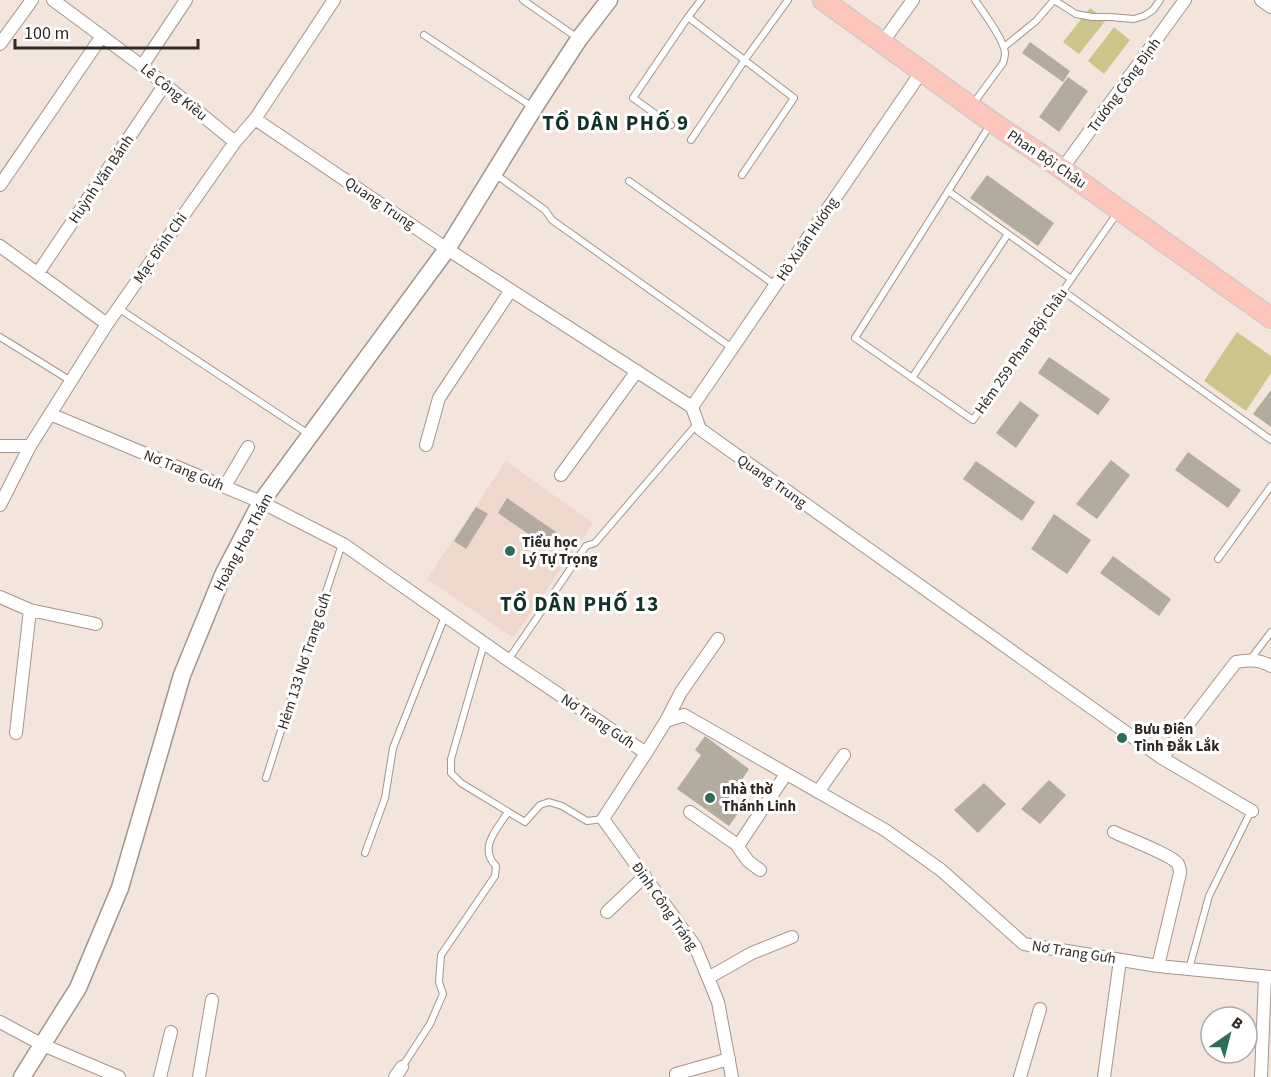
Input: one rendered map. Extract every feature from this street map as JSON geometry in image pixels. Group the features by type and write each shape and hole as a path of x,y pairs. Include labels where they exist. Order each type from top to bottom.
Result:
{"main road":[{"name":"Phan Bội Châu","path":"823,0 970,107 1062,169 1271,318"}],"street":[{"path":"0,44 32,0"},
{"name":"Lê Công Kiều","path":"53,0 142,66 235,142"},
{"path":"142,66 186,0"},
{"name":"Mạc Đĩnh Chi","path":"0,505 30,446 107,324 235,142 255,119 334,0"},
{"name":"Hoàng Hoa Thám","path":"22,1077 78,988 120,888 182,675 223,575 261,502 447,249 534,108 579,39 609,0"},
{"path":"882,43 913,0"},
{"name":"Trương Công Định","path":"1062,169 1185,0"},
{"path":"1262,0 1271,7"},
{"path":"0,185 102,36"},
{"name":"Hồ Xuân Hương","path":"692,406 922,71"},
{"name":"Huỳnh Văn Bánh","path":"38,273 165,84"},
{"name":"Quang Trung","path":"255,119 447,249 692,406"},
{"path":"0,246 107,324"},
{"path":"426,445 439,398 511,290"},
{"path":"561,475 637,371"},
{"path":"692,406 698,424"},
{"name":"Nơ Trang Gưh","path":"50,414 225,486 343,544 508,660 646,753 666,721 684,715 885,830 941,870 1024,944 1158,966 1268,977"},
{"name":"Quang Trung","path":"698,424 700,429 1162,759 1252,810"},
{"path":"0,446 30,446"},
{"path":"225,486 248,447"},
{"path":"0,597 30,610 96,624"},
{"path":"16,733 30,610"},
{"path":"666,721 681,692 718,639"},
{"path":"1162,759 1236,662 1250,660 1271,666"},
{"path":"603,819 646,753"},
{"path":"818,792 844,755"},
{"path":"738,846 786,774"},
{"path":"690,812 738,846 748,861 760,870"},
{"name":"Đinh Công Tráng","path":"603,819 695,946 718,1002 732,1077"},
{"path":"1114,832 1167,856 1179,866 1180,873 1158,966"},
{"path":"607,912 645,876"},
{"path":"708,978 752,953 792,937"},
{"path":"1104,1077 1120,960"},
{"path":"1261,1077 1268,977"},
{"path":"199,1077 212,1000"},
{"path":"1020,1077 1040,1009"},
{"path":"0,1022 43,1045 119,1077"},
{"path":"160,1077 171,1032"},
{"path":"676,1074 729,1059"}],"lane":[{"path":"523,0 579,39"},
{"path":"671,125 633,98 701,0"},
{"path":"691,141 788,0"},
{"path":"970,107 1003,63 1006,55 997,34 975,0"},
{"path":"1004,47 1036,21 1054,0 1076,14 1134,19 1153,10 1161,0"},
{"path":"688,17 794,98 742,175"},
{"path":"424,35 534,108"},
{"name":"Hẻm 259 Phan Bội Châu","path":"992,122 855,338 912,378 973,420 1119,210"},
{"path":"495,173 545,210 552,220 732,348"},
{"path":"629,181 775,285"},
{"name":"Hẻm 259 Phan Bội Châu","path":"948,191 1071,279"},
{"path":"912,378 1008,234"},
{"path":"1063,291 1271,440"},
{"path":"118,308 310,435"},
{"path":"0,337 71,381"},
{"path":"508,660 586,546 595,543 698,424"},
{"path":"1218,559 1271,486"},
{"name":"Hẻm 133 Nơ Trang Gưh","path":"266,778 343,544"},
{"path":"365,853 385,798 393,748 445,616"},
{"path":"1250,660 1271,632"},
{"path":"484,643 451,759 451,773 461,783 525,822 540,805 549,802 562,806 587,821 603,819"},
{"path":"1189,969 1209,896 1252,810"},
{"path":"399,1072 430,1024 443,994 439,982 441,955 495,876 496,866 490,859 488,844 508,812"}],"shaded area":[{"path":"1090,8 1106,20 1079,54 1063,42"},
{"path":"1114,27 1130,40 1104,74 1088,61"},
{"path":"1237,332 1271,356 1271,373 1246,411 1204,381"},
{"name":"Tiểu học Lý Tự Trọng","path":"506,461 593,523 513,638 427,579"}],"building":[{"path":"1030,42 1070,71 1063,82 1022,53"},
{"path":"1068,77 1088,91 1059,132 1039,117"},
{"path":"987,175 1054,223 1038,246 970,198"},
{"path":"1049,357 1110,399 1098,415 1038,373"},
{"path":"1271,390 1271,427 1253,414"},
{"path":"1020,401 1039,415 1016,448 996,433"},
{"path":"1188,452 1241,490 1228,508 1175,470"},
{"path":"1111,460 1130,475 1097,519 1076,504"},
{"path":"976,461 1035,502 1022,521 963,479"},
{"path":"507,498 556,532 546,546 498,513"},
{"path":"476,507 488,514 466,549 454,541"},
{"path":"1054,514 1091,540 1067,574 1031,549"},
{"path":"1113,556 1171,599 1159,616 1100,573"},
{"path":"705,736 749,769 730,798 743,806 729,826 677,789 701,755 695,750"},
{"path":"1049,780 1066,795 1040,824 1021,809"},
{"path":"984,783 1006,804 978,833 954,810"}],"place":[{"name":"Tiểu học Lý Tự Trọng","path":"510,551"},
{"name":"Bưu Điện Tỉnh Đắk Lắk","path":"1122,738"},
{"name":"nhà thờ Thánh Linh","path":"710,798"}],"district":[{"name":"TỔ DÂN PHỐ 9","path":"616,123"},
{"name":"TỔ DÂN PHỐ 13","path":"580,604"}]}
